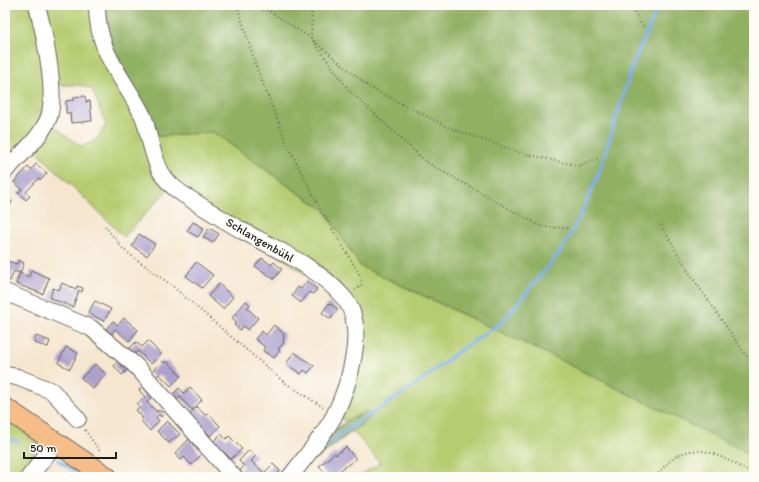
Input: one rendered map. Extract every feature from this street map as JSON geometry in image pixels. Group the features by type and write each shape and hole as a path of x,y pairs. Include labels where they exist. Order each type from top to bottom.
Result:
{"main road":[{"path":"5,408 108,477"}],"street":[{"path":"5,172 40,133 49,117 51,100 46,41 37,5"},
{"name":"Schlangenbühl","path":"97,5 97,23 106,53 144,118 156,164 164,180 184,195 284,253 322,277 345,298 355,318 356,344 348,380 334,415 320,439 290,477"},
{"path":"5,292 91,328 136,366 234,477"},
{"path":"5,375 17,377 52,391 78,419"},
{"path":"29,477 56,443"}],"path":[{"path":"237,5 256,66 287,144 322,212 362,278 361,286 345,298"},
{"path":"247,5 269,11 311,38 369,87 450,128 521,153 579,166 600,157"},
{"path":"312,5 311,38 349,90 426,162 542,227 570,228"},
{"path":"630,5 644,28"},
{"path":"661,225 688,271 754,367"},
{"path":"105,226 124,250 171,285 284,382 334,415"},
{"path":"78,419 104,458"},
{"path":"656,477 666,463 684,452 701,450 724,459 754,474"}],"green space":[{"path":"5,5 33,5 47,85 41,125 5,167"},
{"path":"39,5 94,5 126,93 169,188 124,237 33,148 51,124 82,147 96,140 106,125 92,89 80,85 54,85"},
{"path":"100,5 754,5 754,456 558,359 360,266 324,209 300,194 213,132 153,137 107,49"},
{"path":"213,132 300,194 324,209 360,266 558,359 754,456 754,477 358,477 380,463 353,431 371,417 366,412 344,421 338,413 358,310 173,184 153,137"},
{"path":"366,412 370,412 371,417 316,459 315,452 331,433 343,424"},
{"path":"5,417 35,440 35,450 33,455 29,464 19,477 5,477"}],"building":[{"path":"85,96 86,102 90,101 92,121 71,123 70,113 66,113 66,101 74,100 74,97"},
{"path":"36,164 47,173 41,180 39,178 26,192 30,196 26,200 18,193 22,189 14,182 28,167 31,170"},
{"path":"5,194 12,202 5,212"},
{"path":"193,222 204,228 198,237 187,231"},
{"path":"209,228 219,234 213,243 203,237"},
{"path":"139,234 155,244 147,256 132,246"},
{"path":"262,258 271,265 274,262 282,269 274,279 255,266"},
{"path":"5,260 17,264 18,260 24,263 20,273 14,271 10,281 5,279"},
{"path":"196,262 213,275 202,288 186,276"},
{"path":"31,270 49,278 43,294 16,284 20,273 29,277"},
{"path":"307,281 317,289 313,294 309,292 301,303 292,296 298,287 301,289"},
{"path":"62,283 76,289 77,286 83,288 82,292 79,290 73,307 50,298 53,288 59,290"},
{"path":"219,284 233,297 223,309 208,296"},
{"path":"95,301 111,309 104,321 88,313"},
{"path":"246,301 250,305 247,308 258,318 248,330 243,326 240,330 234,325 237,322 232,318"},
{"path":"329,303 338,309 331,319 322,313"},
{"path":"124,318 138,330 129,341 115,329 112,334 106,329 113,321 118,325"},
{"path":"274,325 284,334 283,344 278,349 280,350 274,358 263,351 265,347 255,339 262,331 266,335"},
{"path":"36,336 50,341 48,347 34,343"},
{"path":"148,341 161,354 151,364 138,351 133,355 128,350 136,342 142,347"},
{"path":"66,347 78,353 70,369 58,363"},
{"path":"294,352 314,366 308,373 304,370 301,374 286,364"},
{"path":"118,361 127,370 122,375 114,366"},
{"path":"162,361 165,363 167,361 181,376 171,386 159,374 155,378 150,373"},
{"path":"95,364 106,374 93,389 81,378"},
{"path":"143,386 153,396 147,402 156,411 161,411 164,414 161,417 159,414 156,417 159,421 150,431 140,420 143,418 136,410 140,407 137,404 145,397 139,390"},
{"path":"190,387 202,400 192,410 180,397 176,401 171,396 179,388 184,393"},
{"path":"197,407 205,415 208,413 220,426 210,436 188,415"},
{"path":"167,421 180,434 169,443 157,431"},
{"path":"221,434 226,439 229,436 242,449 231,459 213,442"},
{"path":"189,439 201,455 191,465 184,457 181,460 175,454"},
{"path":"346,447 356,459 336,473 340,477 329,477 319,466 335,453 336,455"},
{"path":"249,450 256,456 251,461 264,473 273,464 280,471 275,477 246,477 240,471 244,466 239,461"}],"waterway":[{"path":"327,445 345,431 410,389 462,349 501,323 561,251 580,217 599,173 633,64 659,5"},
{"path":"5,439 18,441"},
{"path":"58,460 83,477"}]}
